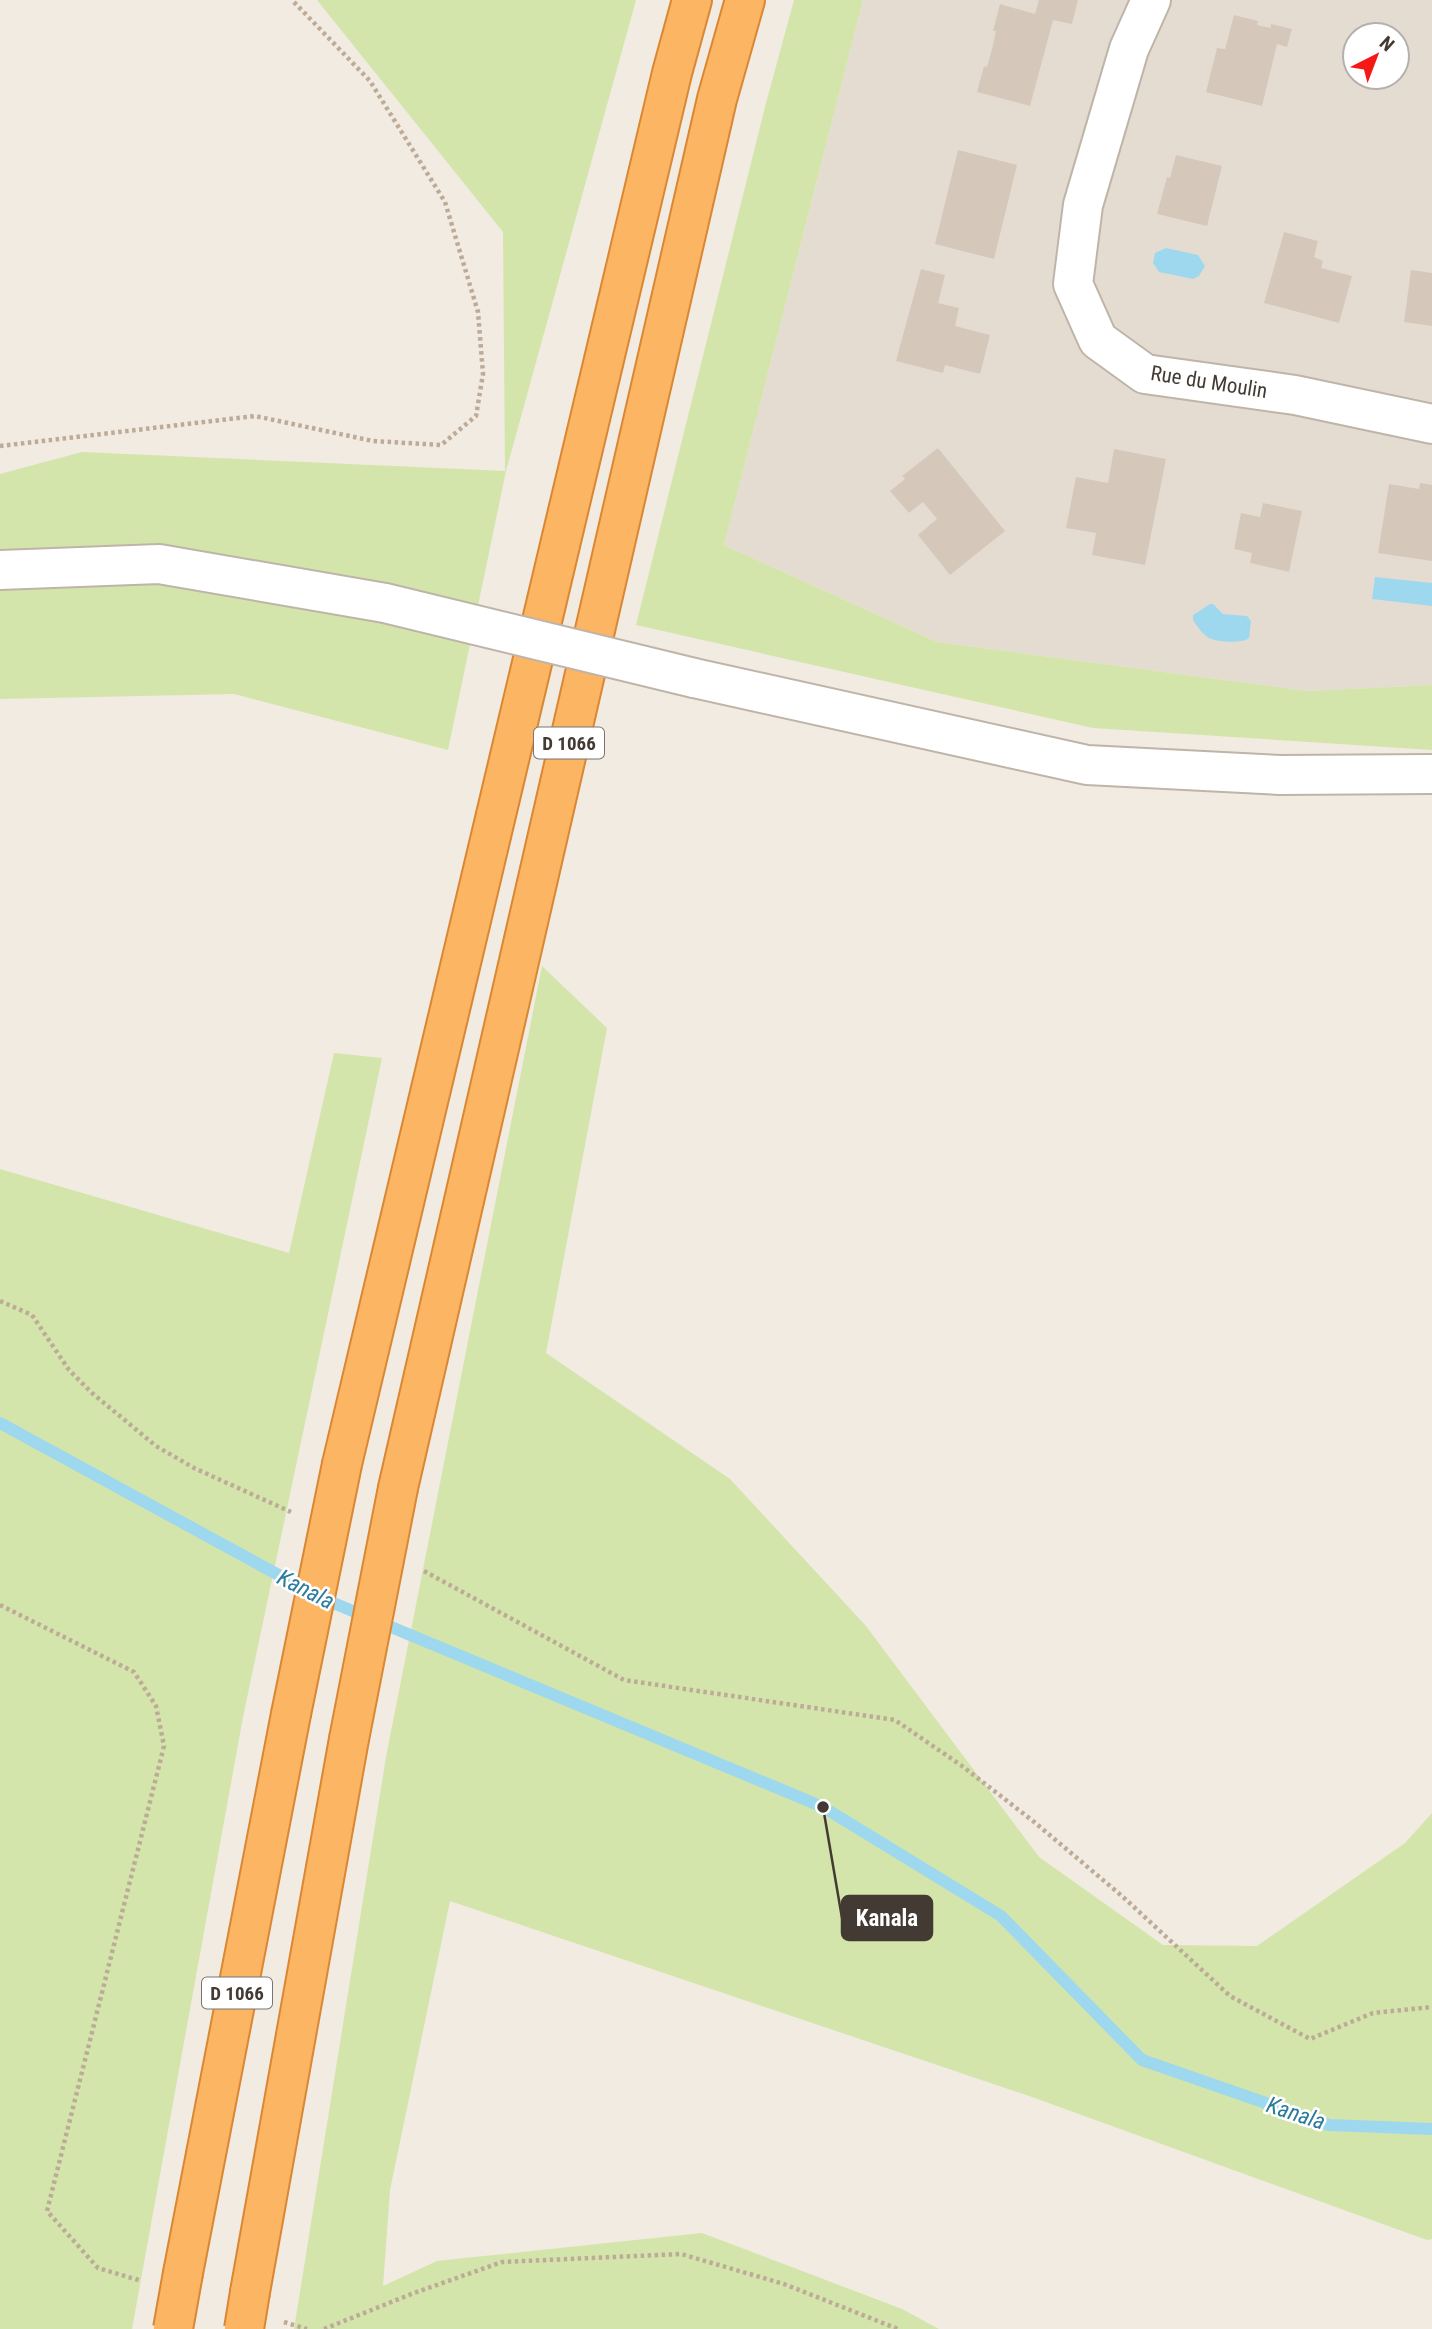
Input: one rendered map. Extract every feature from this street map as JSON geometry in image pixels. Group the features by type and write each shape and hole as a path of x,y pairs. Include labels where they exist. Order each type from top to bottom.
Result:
{"highway":[{"name":"D 1066","path":"173,2329 167,2278 291,1714 342,1464 692,0"},
{"name":"D 1066","path":"247,2311 349,1740 398,1488 717,99 745,0"}],"street":[{"name":"Rue du Moulin","path":"1151,0 1129,49 1083,205 1073,284 1098,340 1145,374 1294,396 1432,424"},
{"path":"0,570 159,564 385,603 694,678 1087,765 1280,775 1432,774"}],"path":[{"path":"0,446 255,416 373,441 441,445 475,416 482,374 478,312 445,202 370,81 292,0"},
{"path":"0,1301 32,1315 69,1370 92,1393 156,1446 194,1468 299,1516"},
{"path":"422,1570 624,1680 895,1720 1033,1821 1122,1896 1230,1996 1310,2039 1373,2013 1432,2007"},
{"path":"0,1605 134,1672 156,1706 164,1746 47,2211 98,2268 167,2278"},
{"path":"324,2329 502,2262 681,2254 784,2284 898,2329"},
{"path":"281,2321 307,2329"}],"shaded area":[{"path":"863,0 1432,0 1432,685 1308,691 937,642 724,545"}],"green space":[{"path":"317,0 636,0 506,471 448,750 234,694 0,699 0,474 82,452 505,471 503,232"},
{"path":"794,0 863,0 724,545 937,642 1308,691 1432,685 1432,750 1093,728 636,625"},
{"path":"542,966 607,1028 546,1353 730,1479 866,1626 1039,1857 1163,1945 1257,1946 1405,1843 1432,1813 1432,2239 1427,2240 1032,2097 450,1901 390,2190 383,2286 437,2261 702,2233 902,2309 939,2329 294,2329 386,1757"},
{"path":"334,1053 382,1058 243,1717 132,2329 0,2329 0,1169 289,1253"}],"water":[{"path":"1166,248 1198,255 1205,266 1199,276 1193,279 1159,272 1153,263 1155,253"},
{"path":"1375,577 1432,583 1432,606 1372,599"},
{"path":"1210,604 1223,614 1247,616 1251,621 1249,638 1224,641 1209,638 1204,634 1193,620 1193,615"}],"building":[{"path":"1039,0 1078,0 1072,24 1053,20 1030,106 977,92 992,49 996,31 993,31 1000,4 1035,14"},
{"path":"1234,15 1258,21 1257,25 1271,28 1271,24 1292,29 1287,47 1277,44 1262,106 1206,92 1217,48 1225,49"},
{"path":"958,150 1017,165 994,259 935,244"},
{"path":"1176,155 1222,166 1207,226 1157,214"},
{"path":"1284,232 1318,241 1314,257 1323,261 1321,268 1352,276 1339,323 1264,303"},
{"path":"921,269 945,275 938,303 959,308 955,326 990,335 980,374 945,365 943,373 896,361"},
{"path":"1411,270 1432,273 1432,326 1404,322"},
{"path":"938,448 1005,531 950,575 918,535 937,519 923,502 909,513 890,491 905,479 902,476"},
{"path":"1114,449 1166,459 1145,565 1092,555 1096,533 1066,528 1076,477 1108,483"},
{"path":"1420,483 1432,485 1432,561 1378,553 1389,484 1419,489"},
{"path":"1263,503 1302,511 1289,572 1250,563 1252,553 1234,549 1241,513 1260,517"}],"waterway":[{"name":"Kanala","path":"0,1423 319,1597 823,1807 1001,1916 1142,2060 1329,2125 1432,2129"}],"place":[{"name":"Kanala","path":"823,1807"}]}
